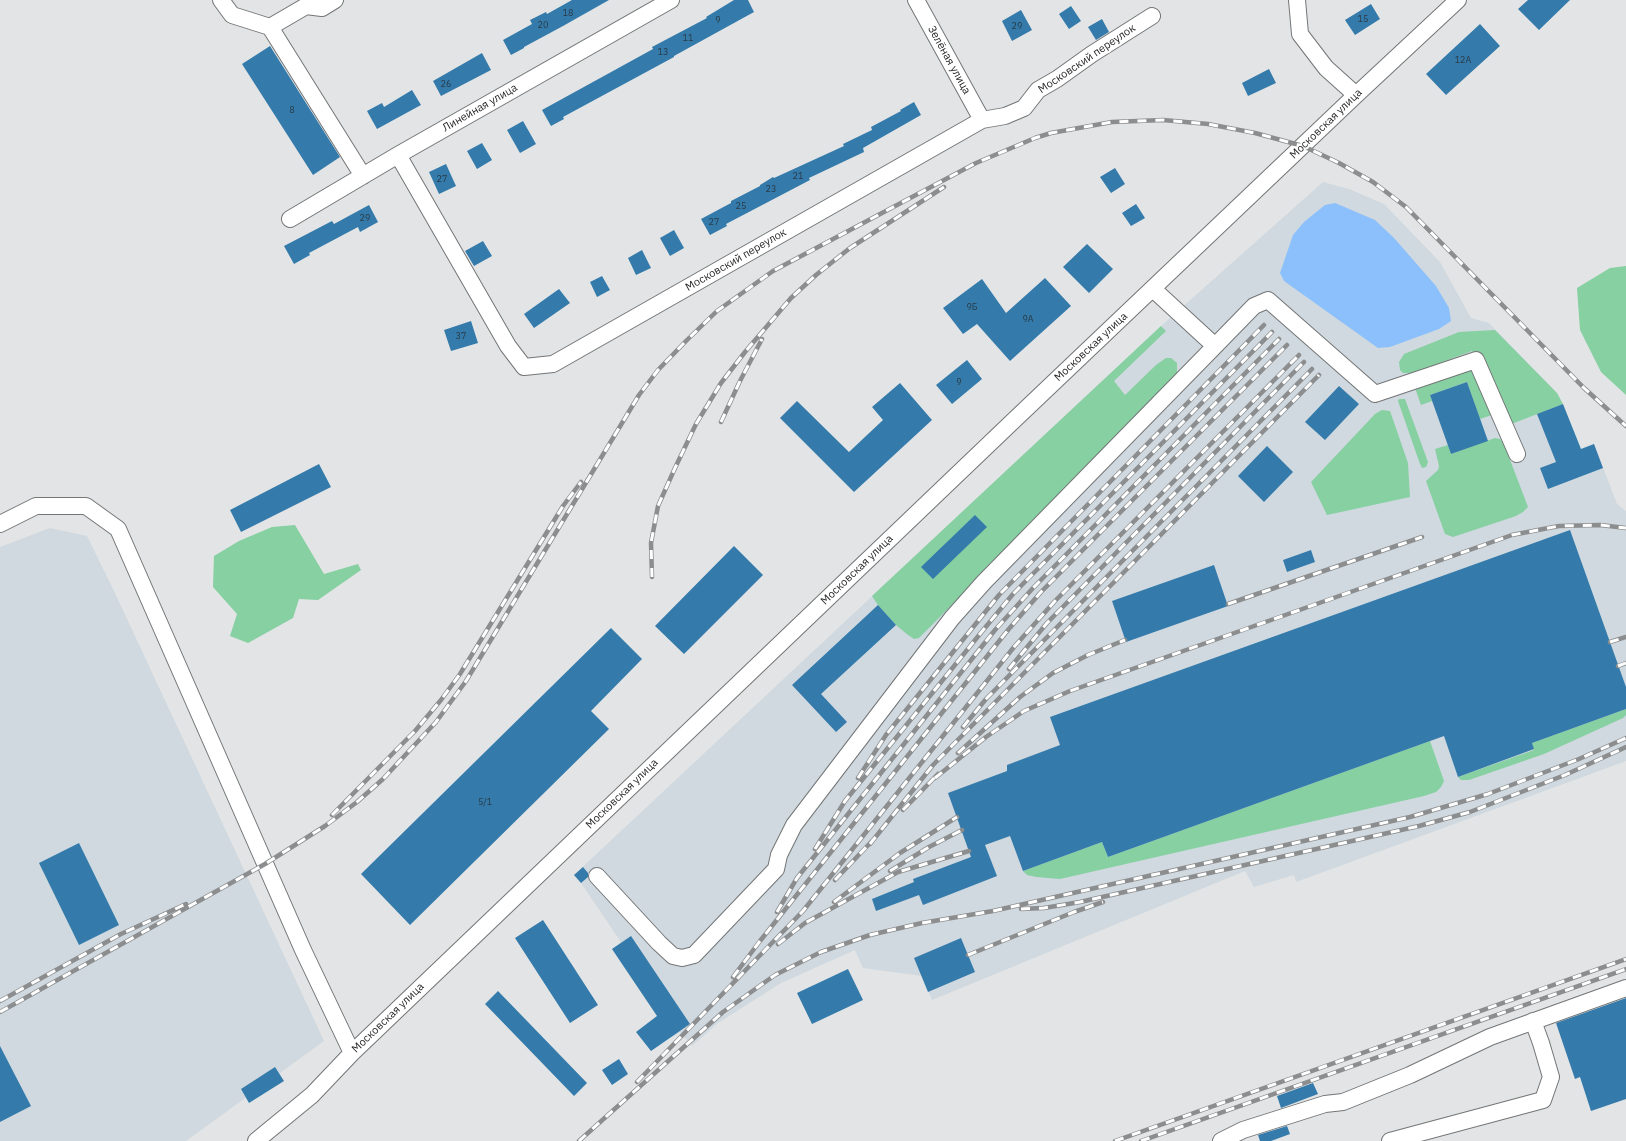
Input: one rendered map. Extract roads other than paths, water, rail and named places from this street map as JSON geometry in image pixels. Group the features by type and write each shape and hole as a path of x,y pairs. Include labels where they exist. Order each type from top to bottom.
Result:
{"street":[{"path":"221,0 232,15 270,27 363,176"},
{"name":"Линейная улица","path":"290,219 398,155 671,0"},
{"name":"Зелёная улица","path":"916,0 982,120"},
{"path":"1297,0 1300,34 1326,68 1356,95"},
{"name":"Московская улица","path":"256,1141 312,1095 352,1053 1153,288 1458,0"},
{"path":"270,27 306,6 329,4"},
{"name":"Московский переулок","path":"398,155 508,346 524,367 553,364 982,120 1005,116 1024,108 1038,90 1152,16"},
{"path":"1153,288 1215,346"},
{"path":"597,876 659,944 673,956 682,958 694,955 776,869 779,855 794,825 952,618 984,582 1254,306 1268,300 1375,394 1476,360 1517,454"},
{"path":"0,524 36,506 86,506 118,529 303,950 352,1053"},
{"path":"1221,1141 1243,1130 1258,1125 1325,1104 1343,1102 1410,1074 1490,1037 1626,988"},
{"path":"1390,1141 1543,1100 1551,1077 1533,1021"}],"water":[{"path":"1335,203 1375,220 1394,238 1436,286 1449,308 1451,321 1439,329 1390,347 1378,348 1284,281 1280,273 1293,235 1304,222 1325,205"}],"railway":[{"path":"0,1012 265,864 325,826 357,802 383,779 436,722 466,681 639,395 658,370 717,311 773,271 976,163 1035,138 1051,133 1112,122 1163,120 1208,124 1255,133 1303,146 1339,163 1373,182 1406,207 1584,388 1626,426"},
{"path":"652,577 651,543 658,506 696,424 721,383 791,298 816,275 850,248 944,187"},
{"path":"858,778 886,735 999,595 1264,325"},
{"path":"815,849 845,801 1013,594 1272,332"},
{"path":"721,422 762,339"},
{"path":"777,912 797,878 995,630 1033,588 1279,339"},
{"path":"733,977 1008,630 1041,592 1287,345"},
{"path":"637,1082 803,911 1014,647 1055,601 1299,355"},
{"path":"1009,669 1047,623 1304,362"},
{"path":"963,727 986,699 1312,369"},
{"path":"870,844 933,765 1319,375"},
{"path":"332,815 415,731 441,700 460,674 563,506 581,482"},
{"path":"935,778 986,737 1024,711 1070,691 1512,535 1559,526 1600,525 1626,528"},
{"path":"1228,604 1422,537"},
{"path":"1610,642 1626,637"},
{"path":"958,753 1020,697 1053,673 1088,655 1125,640"},
{"path":"1618,666 1626,663"},
{"path":"579,1141 723,1012 775,975 821,952 870,935 922,923 993,911 1410,817 1488,794 1579,759 1626,738"},
{"path":"1021,909 1044,908 1080,902 1419,826 1470,812 1565,775 1626,747"},
{"path":"903,810 938,774"},
{"path":"834,902 900,853 957,817"},
{"path":"890,871 929,847 962,830"},
{"path":"835,880 873,840"},
{"path":"778,944 805,923 898,872 969,851"},
{"path":"968,955 1074,912 1103,902"},
{"path":"0,1001 121,934 186,904"},
{"path":"1115,1141 1626,959"},
{"path":"1141,1141 1626,969"}]}
